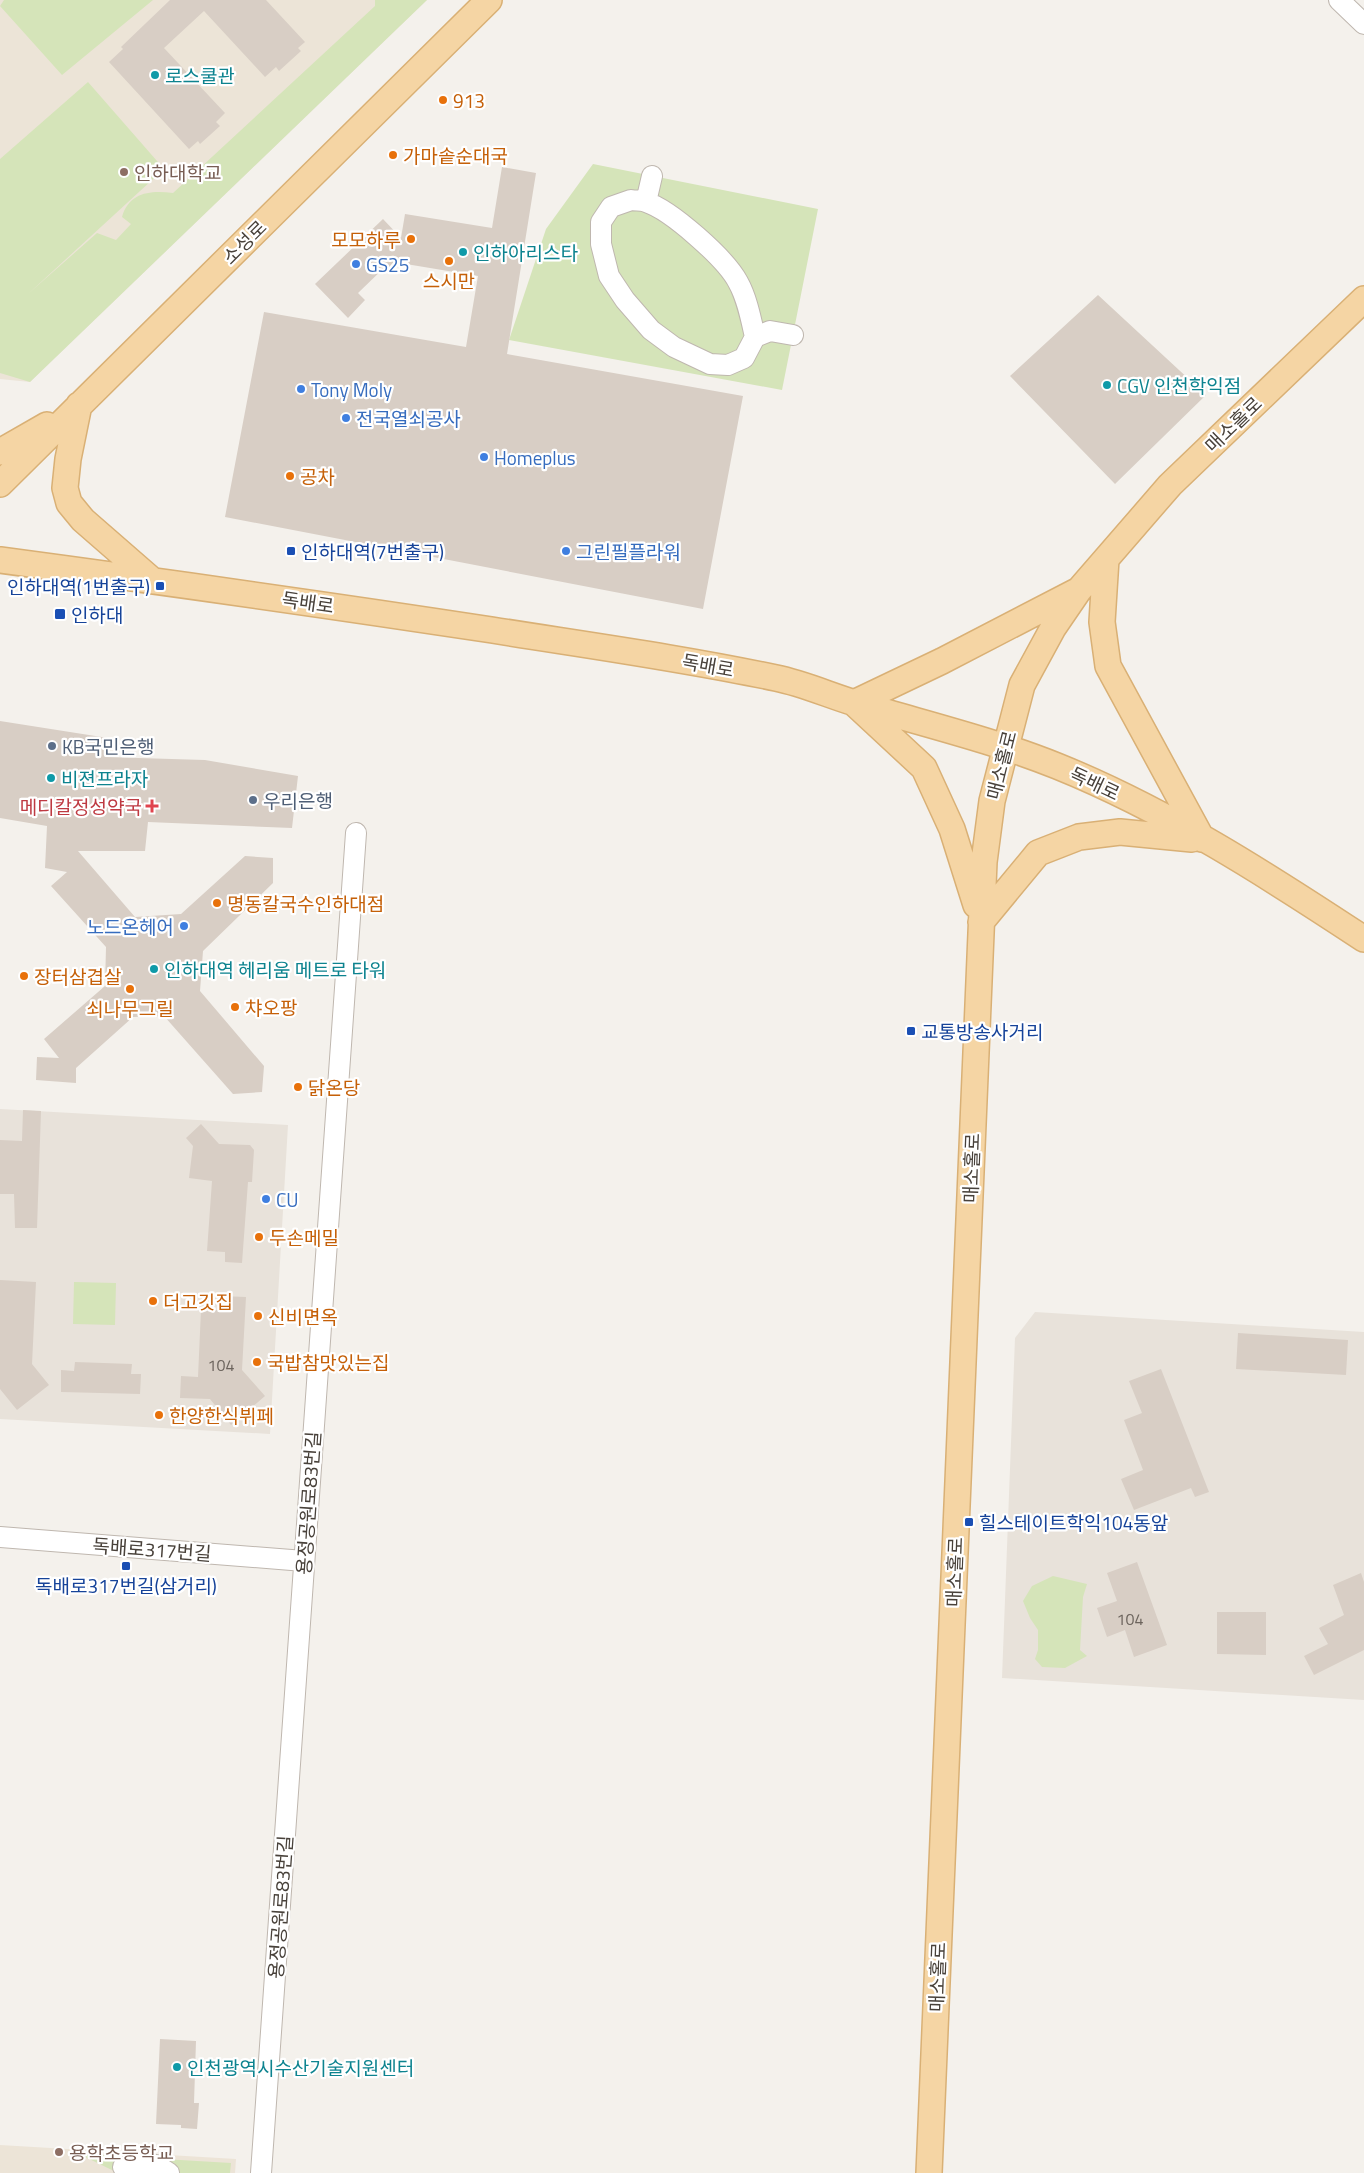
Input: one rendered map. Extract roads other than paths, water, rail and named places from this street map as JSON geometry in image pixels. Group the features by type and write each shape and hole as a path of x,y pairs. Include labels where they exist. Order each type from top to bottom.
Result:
{"main road":[{"name":"소성로","path":"0,484 489,0"},
{"name":"매소홀로","path":"929,2173 981,922 984,862 992,801 1022,685 1053,628 1079,590 1170,485 1364,298"},
{"path":"0,452 79,406"},
{"path":"79,406 68,460 66,488 69,503 83,520 153,581"},
{"path":"1106,559 1102,622 1108,666 1202,840"},
{"name":"독배로","path":"0,560 295,600 657,656 781,678 854,703 1005,746 1115,792 1282,886 1364,939"},
{"path":"981,922 952,829 924,768 854,703 942,661 1079,590"},
{"path":"981,922 1038,853 1079,837 1120,832 1202,840"}],"street":[{"path":"1339,0 1364,24"},
{"path":"646,202 652,176"},
{"path":"755,337 738,282 722,260 671,217 646,202 631,200 611,207 601,222 601,244 609,276 625,300 652,330 674,347 710,364 728,366 744,358 755,337 770,331 793,335"},
{"name":"용정공원로83번길","path":"261,2173 356,833"},
{"name":"독배로317번길","path":"0,1537 304,1561"},
{"path":"123,2167 140,2163 151,2163 158,2164 169,2173"}],"place":[{"name":"로스쿨관","path":"155,75"},
{"name":"913","path":"443,100"},
{"name":"가마솥순대국","path":"393,155"},
{"name":"인하대학교","path":"124,172"},
{"name":"모모하루","path":"411,239"},
{"name":"인하아리스타","path":"463,252"},
{"name":"스시만","path":"449,261"},
{"name":"GS25","path":"356,264"},
{"name":"CGV 인천학익점","path":"1107,385"},
{"name":"Tony Moly","path":"301,389"},
{"name":"전국열쇠공사","path":"346,418"},
{"name":"Homeplus","path":"484,457"},
{"name":"공차","path":"290,476"},
{"name":"인하대역(7번출구)","path":"291,551"},
{"name":"그린필플라워","path":"566,551"},
{"name":"인하대역(1번출구)","path":"160,586"},
{"name":"인하대","path":"60,614"},
{"name":"KB국민은행","path":"52,746"},
{"name":"비젼프라자","path":"51,778"},
{"name":"우리은행","path":"253,800"},
{"name":"메디칼정성약국","path":"152,806"},
{"name":"명동칼국수인하대점","path":"217,903"},
{"name":"노드온헤어","path":"184,926"},
{"name":"인하대역 헤리움 메트로 타워","path":"154,969"},
{"name":"장터삼겹살","path":"24,976"},
{"name":"쇠나무그릴","path":"130,989"},
{"name":"챠오팡","path":"235,1007"},
{"name":"교통방송사거리","path":"911,1031"},
{"name":"닭온당","path":"298,1087"},
{"name":"CU","path":"266,1199"},
{"name":"두손메밀","path":"259,1237"},
{"name":"더고깃집","path":"153,1301"},
{"name":"신비면옥","path":"258,1316"},
{"name":"국밥참맛있는집","path":"257,1362"},
{"name":"한양한식뷔페","path":"159,1415"},
{"name":"힐스테이트학익104동앞","path":"969,1522"},
{"name":"독배로317번길(삼거리)","path":"126,1566"},
{"name":"인천광역시수산기술지원센터","path":"177,2067"},
{"name":"용학초등학교","path":"59,2152"}]}
